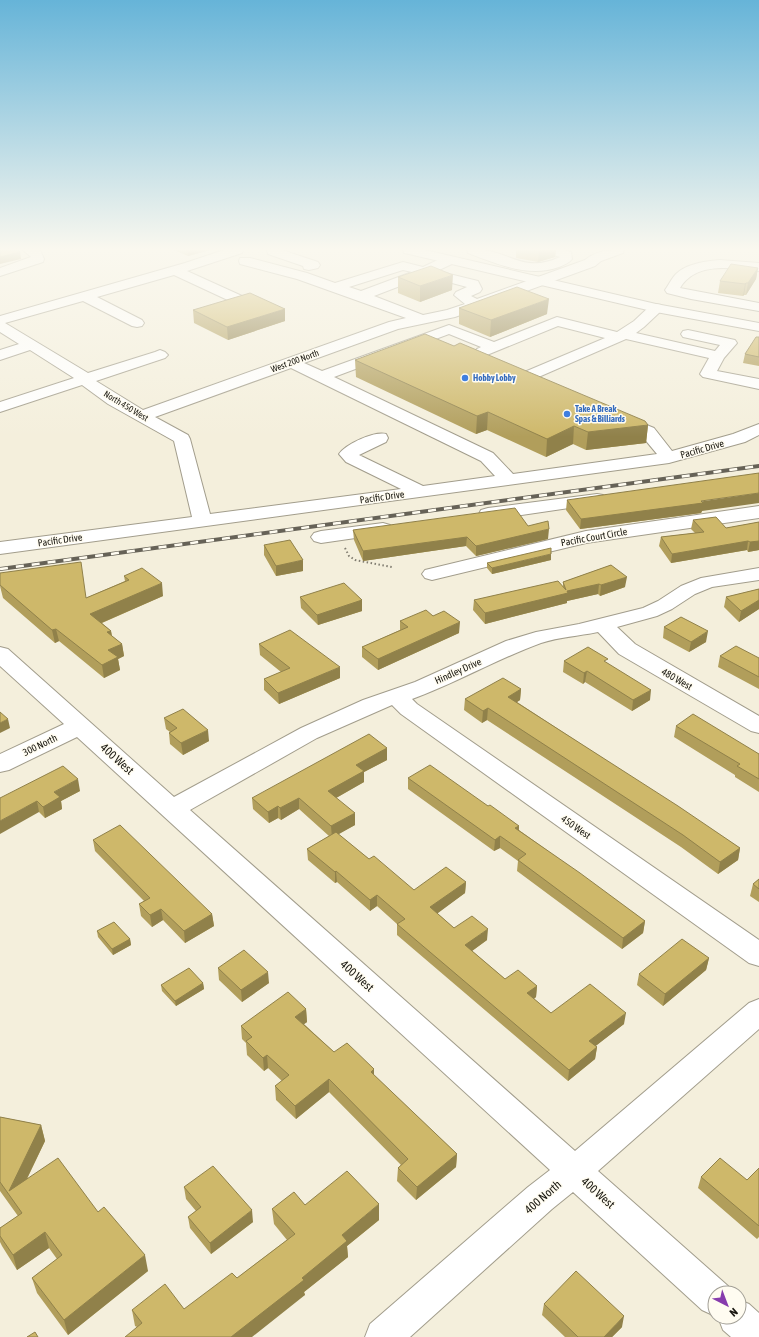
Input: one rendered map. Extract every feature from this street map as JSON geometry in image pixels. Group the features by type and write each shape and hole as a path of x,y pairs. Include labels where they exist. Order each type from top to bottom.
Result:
{"street":[{"path":"0,320 27,312"},
{"path":"116,312 136,323"},
{"path":"404,313 410,312"},
{"name":"West 200 North","path":"143,416 394,325 453,312"},
{"path":"540,387 515,376 621,335 639,324 651,312"},
{"path":"680,312 759,327"},
{"path":"404,313 421,320"},
{"path":"490,366 471,357 557,321 621,335 648,339 718,356"},
{"path":"394,325 444,346"},
{"name":"North 450 West","path":"0,326 78,373 84,379 113,399 182,439 202,521"},
{"path":"648,339 661,328"},
{"path":"320,377 448,329 495,347"},
{"path":"676,331 730,342 718,356 708,374 759,384"},
{"path":"0,355 31,345"},
{"path":"0,407 160,355"},
{"path":"290,362 487,457 509,480"},
{"path":"610,416 648,432 669,458"},
{"name":"Pacific Drive","path":"0,548 669,458 739,438 759,429"},
{"path":"380,438 359,447 348,454 352,458 422,492"},
{"path":"472,516 612,497"},
{"name":"Pacific Court Circle","path":"432,574 586,537 759,512"},
{"path":"330,536 400,526"},
{"name":"Hindley Drive","path":"172,809 309,733 371,705 423,686 514,646 536,638 650,612 665,605 688,590 708,582 759,574"},
{"name":"480 West","path":"602,624 626,650 759,726"},
{"name":"400 West","path":"0,654 707,1291"},
{"name":"450 West","path":"396,696 415,714 759,956"},
{"name":"300 North","path":"0,764 80,726"},
{"name":"400 North","path":"383,1337 759,1011"},
{"path":"745,1325 758,1337"}],"path":[{"path":"330,536 351,558 392,567"}],"building":[{"path":"198,312 274,312 227,327"},
{"path":"471,312 512,312 491,320"},
{"path":"425,334 454,346 460,343 645,421 648,425 588,432 574,426 547,439 488,412 477,416 355,360"},
{"path":"756,337 759,337 759,357 745,354"},
{"path":"759,473 759,493 701,501 703,503 581,519 567,500"},
{"path":"515,508 528,526 548,521 549,529 476,546 467,537 363,551 353,530"},
{"path":"716,517 726,528 759,522 759,541 748,541 672,554 661,537 704,532 693,520"},
{"path":"290,540 303,560 276,566 264,545"},
{"path":"551,548 551,554 492,568 487,563"},
{"path":"81,562 86,598 129,580 124,576 142,568 162,583 90,614 111,631 107,632 122,644 108,650 118,657 102,665 56,629 52,630 0,585 0,573"},
{"path":"611,565 627,577 601,585 599,584 567,591 568,593 485,613 474,600 558,581 566,590 563,582"},
{"path":"344,583 362,600 317,615 300,597"},
{"path":"759,589 759,600 741,611 726,597"},
{"path":"426,610 433,616 444,611 460,622 378,659 362,647 408,627 400,621"},
{"path":"681,617 708,631 691,642 664,627"},
{"path":"290,630 340,667 278,693 264,679 290,668 259,644"},
{"path":"736,646 759,658 759,677 720,656"},
{"path":"588,647 608,659 604,661 651,690 633,700 587,671 584,673 564,661"},
{"path":"503,678 521,689 508,697 678,806 740,848 720,862 683,835 488,708 483,711 465,699"},
{"path":"183,709 208,730 181,743 169,733 177,728 164,718"},
{"path":"0,712 8,719 0,723"},
{"path":"693,714 759,754 759,779 737,766 740,764 676,726"},
{"path":"369,734 387,748 356,765 364,771 328,791 355,813 331,826 299,798 280,808 278,806 268,812 252,798"},
{"path":"430,765 519,826 515,828 580,873 645,921 623,938 518,860 526,854 500,836 495,840 408,778"},
{"path":"63,766 78,779 54,792 60,797 43,807 37,801 0,821 0,798"},
{"path":"120,825 212,914 184,931 161,909 150,915 139,904 150,898 93,840"},
{"path":"336,832 369,859 374,856 414,890 446,867 466,882 430,907 454,928 472,916 488,929 465,945 505,979 518,970 537,986 527,993 551,1013 590,984 626,1013 589,1041 597,1047 569,1070 397,924 405,919 377,895 370,900 307,849"},
{"path":"759,879 759,889 753,884"},
{"path":"114,922 130,939 112,949 97,931"},
{"path":"682,939 709,958 665,994 639,974"},
{"path":"244,950 268,972 241,990 218,968"},
{"path":"189,968 203,983 175,1001 161,985"},
{"path":"288,992 306,1009 295,1017 334,1052 347,1043 374,1069 371,1072 457,1154 417,1187 398,1168 408,1159 329,1079 295,1106 275,1086 289,1075 267,1055 263,1058 246,1041 252,1037 241,1026"},
{"path":"0,1117 41,1125 9,1191 58,1158 98,1212 104,1207 145,1255 64,1320 32,1278 62,1255 45,1232 13,1255 0,1236 0,1228 22,1213 0,1182"},
{"path":"720,1158 747,1180 759,1168 759,1226 701,1177"},
{"path":"213,1166 252,1210 210,1243 188,1217 201,1207 184,1187"},
{"path":"347,1171 379,1204 342,1235 347,1241 302,1278 304,1280 231,1337 125,1337 142,1323 132,1310 165,1284 184,1309 232,1273 237,1278 295,1234 272,1209 294,1192 305,1205"},
{"path":"576,1271 624,1316 604,1337 578,1337 544,1304"},
{"path":"35,1332 38,1337 27,1337"}],"railway":[{"path":"0,569 759,466"}],"place":[{"name":"Hobby Lobby","path":"465,378"},
{"name":"Take A Break Spas & Billiards","path":"567,414"}]}
